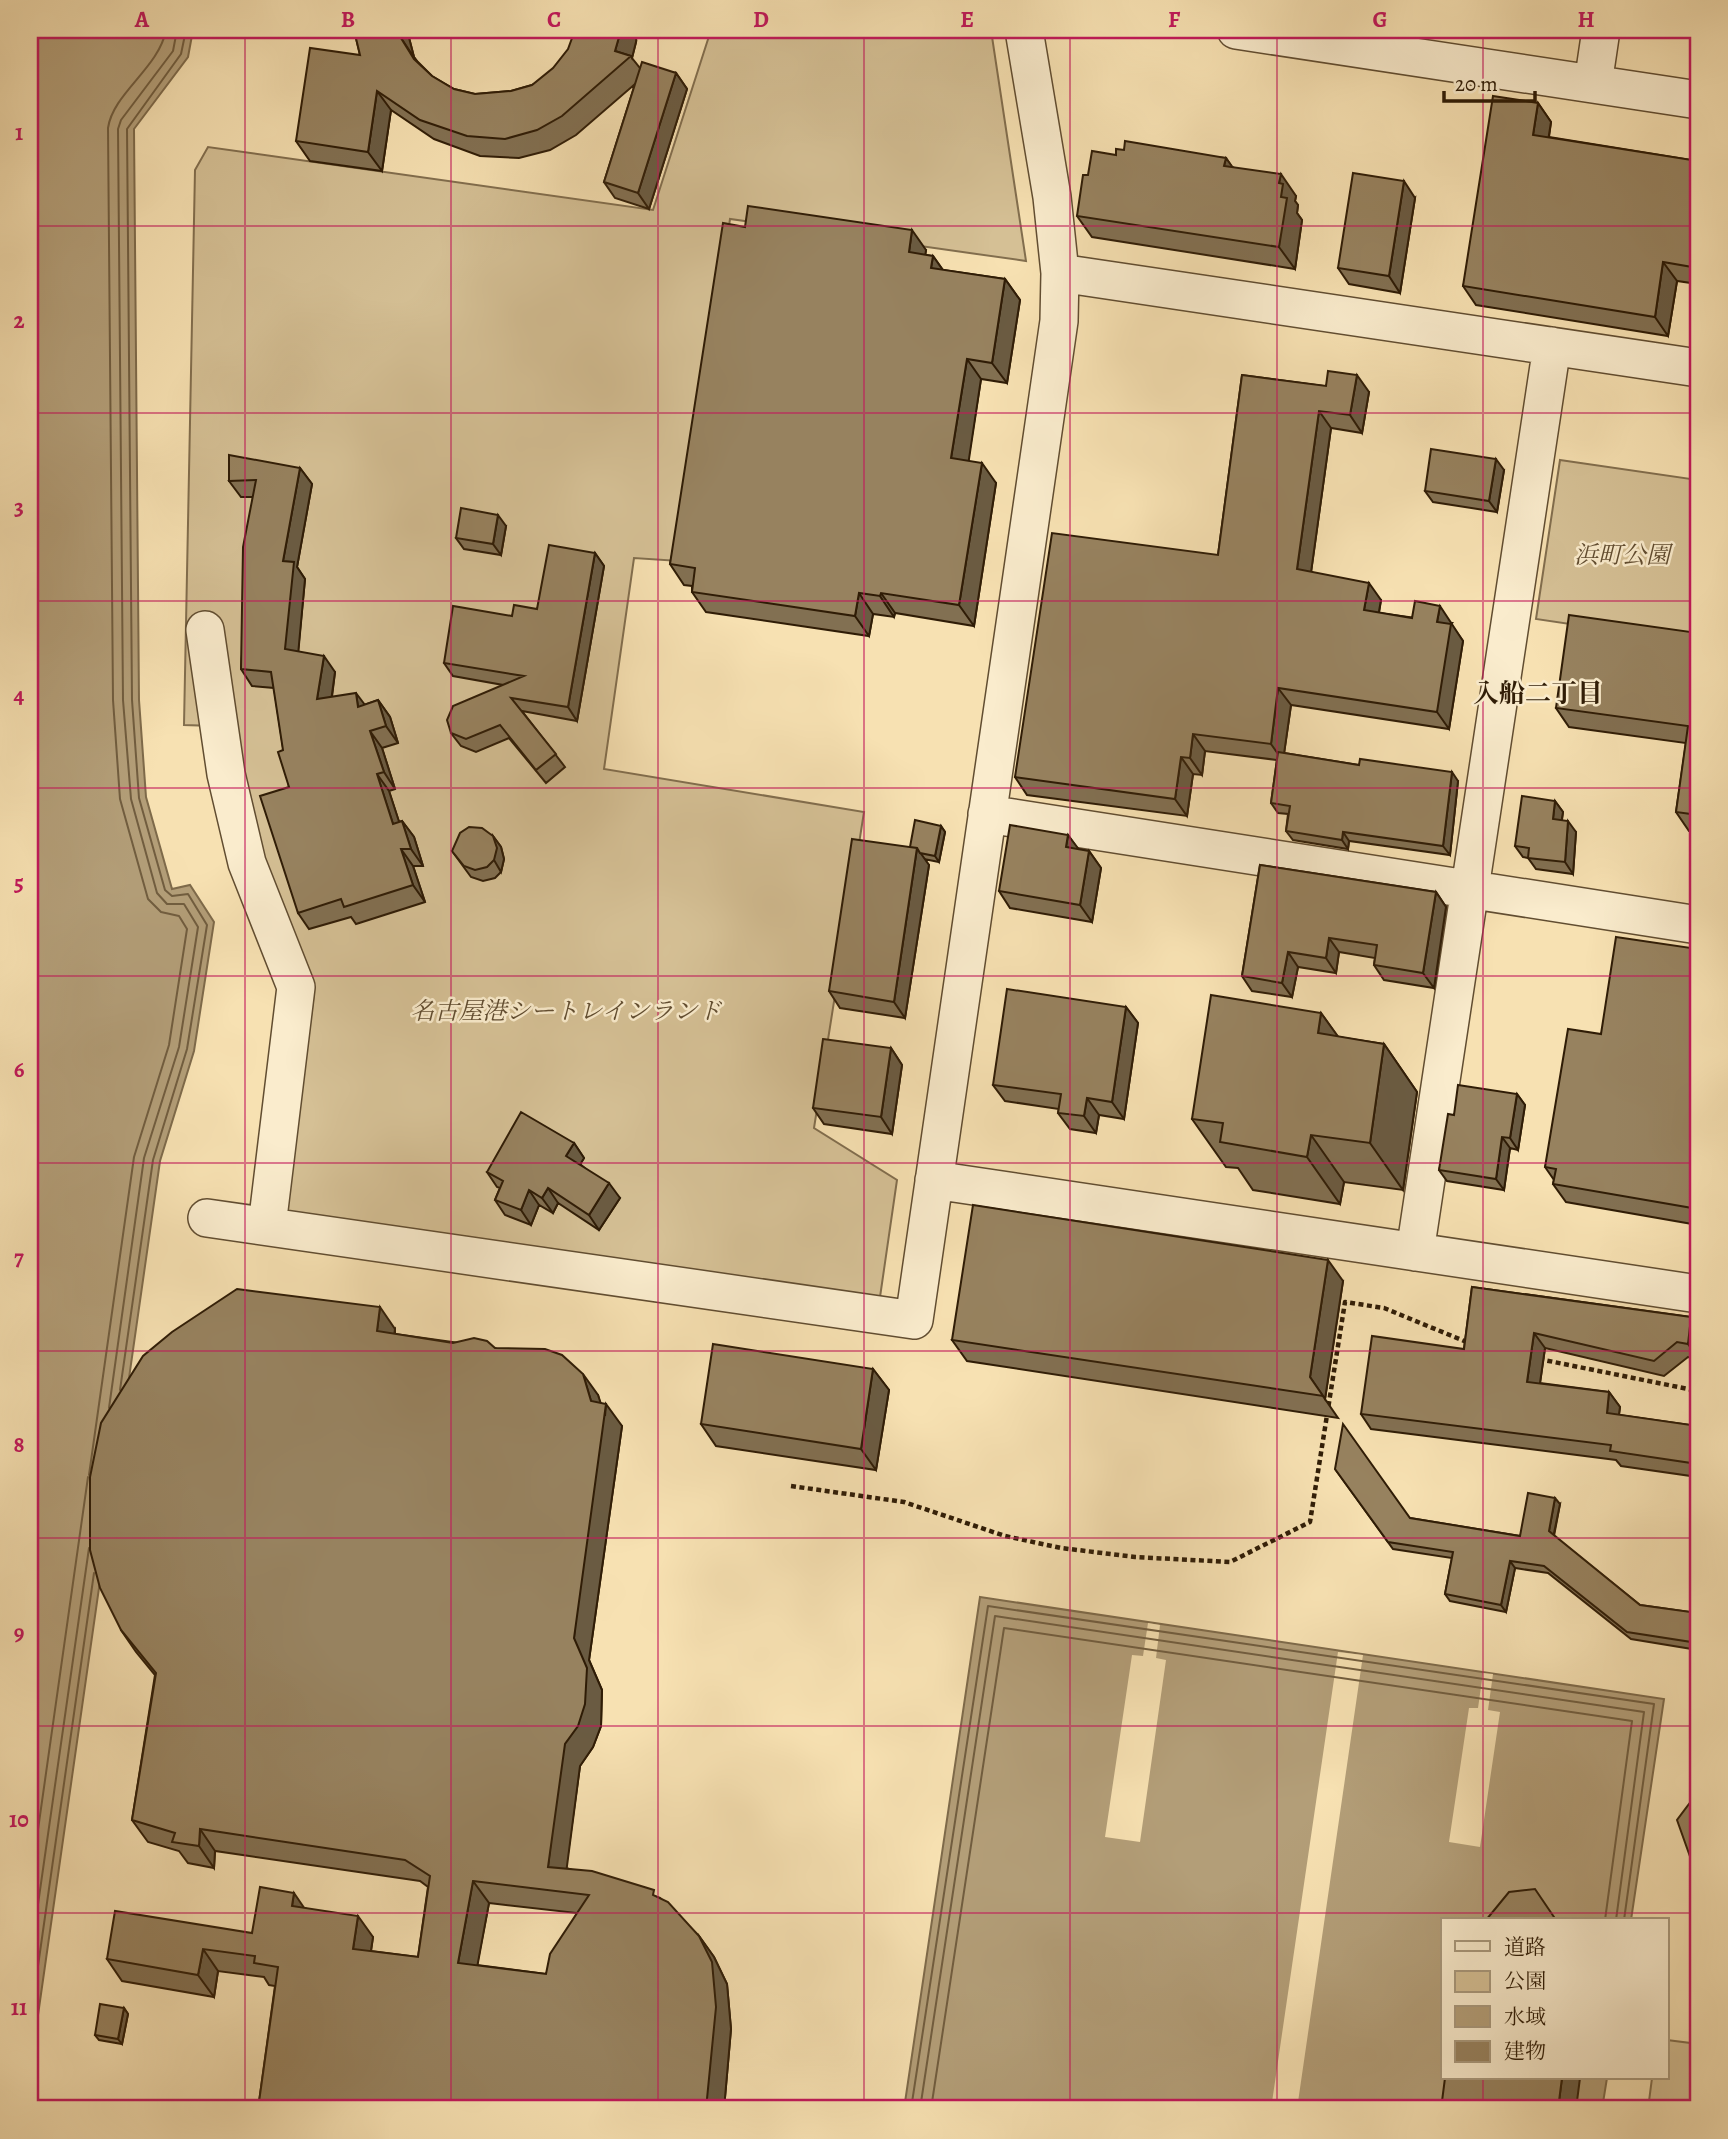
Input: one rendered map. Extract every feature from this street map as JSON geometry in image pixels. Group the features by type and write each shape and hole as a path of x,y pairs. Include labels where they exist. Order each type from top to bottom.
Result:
{"street":[{"path":"207,1218 914,1320 1059,321 1060,273 1052,197 1024,30"},
{"path":"1236,30 1698,100"},
{"path":"1593,84 1601,30"},
{"path":"1060,273 1698,368"},
{"path":"1415,1252 1552,346"},
{"path":"205,630 226,774 247,863 296,987 267,1226"},
{"path":"987,814 1698,925"},
{"path":"934,1180 1698,1294"}],"path":[{"path":"791,1486 905,1502 1004,1536 1061,1548 1135,1557 1230,1562 1310,1522 1345,1302 1384,1308 1471,1344"},
{"path":"1536,1358 1698,1391"}],"green space":[{"name":"名古屋港シートレインランド","path":"711,30 991,30 1026,261 730,219 679,561 634,558 604,769 864,812 814,1128 897,1180 879,1304 285,1218 314,993 215,726 184,725 195,170 208,147 653,210"},
{"name":"浜町公園","path":"1560,460 1698,480 1698,643 1536,619"},
{"path":"1668,2040 1698,2044 1698,2109 1648,2109 1652,2080 1668,2080"}],"water":[{"path":"30,30 193,30 188,57 134,129 139,700 146,797 172,889 190,885 214,922 194,1051 160,1161 30,2071"},
{"path":"980,1597 1664,1699 1631,1918 1441,1918 1441,2080 1607,2080 1602,2109 904,2109"}],"pier":[{"path":"1148,1623 1160,1625 1156,1658 1166,1660 1140,1842 1105,1837 1132,1655 1143,1656"},
{"path":"1338,1652 1363,1655 1297,2109 1271,2109"},
{"path":"1483,1673 1493,1674 1488,1710 1500,1712 1480,1847 1449,1842 1469,1708 1478,1708"}],"building":[{"path":"354,30 399,30 414,59 432,76 454,89 475,94 511,91 532,85 553,68 568,49 575,30 621,30 615,51 631,56 562,116 537,130 505,139 467,136 420,120 377,91 368,152 296,141 310,48 360,55"},
{"path":"642,62 676,73 638,193 604,182"},
{"path":"1493,96 1538,103 1533,135 1698,161 1698,268 1663,262 1655,317 1463,286"},
{"path":"1125,141 1226,158 1224,166 1281,174 1281,197 1287,198 1279,247 1077,216 1083,175 1088,175 1092,151 1116,155 1116,149 1124,150"},
{"path":"1353,173 1404,181 1389,276 1338,268"},
{"path":"748,206 912,230 909,252 933,256 931,268 1005,279 992,363 967,359 951,458 982,463 959,605 881,593 880,596 859,593 855,616 692,592 695,568 670,564 723,223 745,227"},
{"path":"1328,371 1357,375 1350,415 1319,411 1297,569 1369,583 1364,610 1412,618 1415,601 1440,606 1437,622 1451,624 1437,712 1278,688 1271,744 1193,734 1190,758 1181,757 1175,799 1015,777 1052,533 1218,555 1242,375 1326,386"},
{"path":"1431,449 1496,459 1489,501 1425,491"},
{"path":"229,455 300,468 283,561 294,562 285,649 324,656 317,699 356,693 358,707 378,700 386,726 370,731 384,772 377,774 393,824 402,821 411,849 401,849 413,885 344,907 341,899 298,913 260,796 289,787 278,752 283,750 271,672 241,669 243,547 256,480 229,481"},
{"path":"461,508 498,515 493,544 456,538"},
{"path":"549,545 595,553 568,707 511,698 556,754 536,770 500,725 466,739 451,733 447,720 453,706 524,676 444,663 453,606 512,616 514,605 537,609"},
{"path":"1569,615 1698,633 1698,815 1676,812 1688,726 1556,708"},
{"path":"1278,752 1359,765 1360,759 1452,772 1443,846 1343,832 1342,840 1286,831 1290,806 1271,803"},
{"path":"1522,796 1555,801 1553,819 1568,821 1565,862 1528,858 1529,848 1515,846"},
{"path":"915,820 941,826 935,856 920,853 917,848 910,847"},
{"path":"1010,825 1068,835 1066,847 1089,851 1080,905 999,891"},
{"path":"469,827 482,828 493,836 497,848 494,860 487,867 475,870 464,866 452,851 460,833"},
{"path":"852,839 917,848 894,1002 829,991"},
{"path":"1260,865 1436,892 1423,973 1374,965 1377,945 1329,938 1326,958 1288,952 1282,983 1242,976"},
{"path":"1616,937 1698,949 1698,1209 1553,1184 1556,1169 1545,1167 1568,1029 1601,1034"},
{"path":"1007,989 1126,1007 1112,1102 1087,1098 1084,1116 1058,1113 1061,1094 993,1085"},
{"path":"1211,995 1321,1013 1318,1033 1384,1044 1370,1143 1311,1135 1307,1157 1220,1142 1223,1123 1192,1119"},
{"path":"823,1039 891,1048 881,1117 813,1108"},
{"path":"1458,1085 1517,1094 1510,1138 1502,1137 1496,1179 1439,1170 1448,1114 1454,1115"},
{"path":"521,1112 574,1143 566,1156 609,1183 589,1215 548,1188 542,1198 529,1190 521,1210 495,1200 503,1181 487,1172"},
{"path":"973,1205 1328,1260 1310,1377 1323,1396 952,1340"},
{"path":"1472,1287 1691,1317 1688,1344 1677,1342 1654,1361 1534,1333 1527,1382 1609,1392 1607,1413 1698,1426 1698,1464 1610,1451 1611,1445 1361,1414 1372,1336 1464,1349"},
{"path":"237,1289 380,1307 377,1331 453,1343 474,1338 487,1341 495,1348 545,1349 562,1355 583,1374 591,1401 606,1404 574,1638 587,1668 585,1704 578,1726 565,1744 548,1867 592,1871 654,1890 653,1895 668,1902 699,1936 712,1962 716,2007 706,2109 258,2109 278,1967 254,1963 255,1956 203,1949 198,1975 107,1959 115,1911 252,1933 260,1887 294,1893 292,1906 358,1916 353,1949 418,1957 430,1876 405,1860 200,1829 199,1846 172,1842 175,1833 132,1820 156,1673 121,1630 100,1588 90,1550 90,1477 101,1423 143,1356 172,1332","holes":["473,1881 589,1895 550,1954 546,1974 458,1963"]},
{"path":"713,1344 873,1369 861,1449 701,1424"},
{"path":"1343,1424 1410,1518 1520,1536 1528,1493 1555,1498 1549,1531 1640,1605 1698,1613 1698,1643 1627,1632 1544,1566 1510,1561 1501,1605 1445,1594 1453,1552 1388,1542 1335,1469"},
{"path":"1698,1792 1698,1879 1677,1820"},
{"path":"1535,1889 1555,1918 1488,1918 1509,1892"},
{"path":"100,2004 124,2008 118,2039 95,2035"},
{"path":"1445,2080 1562,2080 1558,2109 1441,2109"}],"district":[{"name":"入船二丁目","path":"1538,693"}]}
